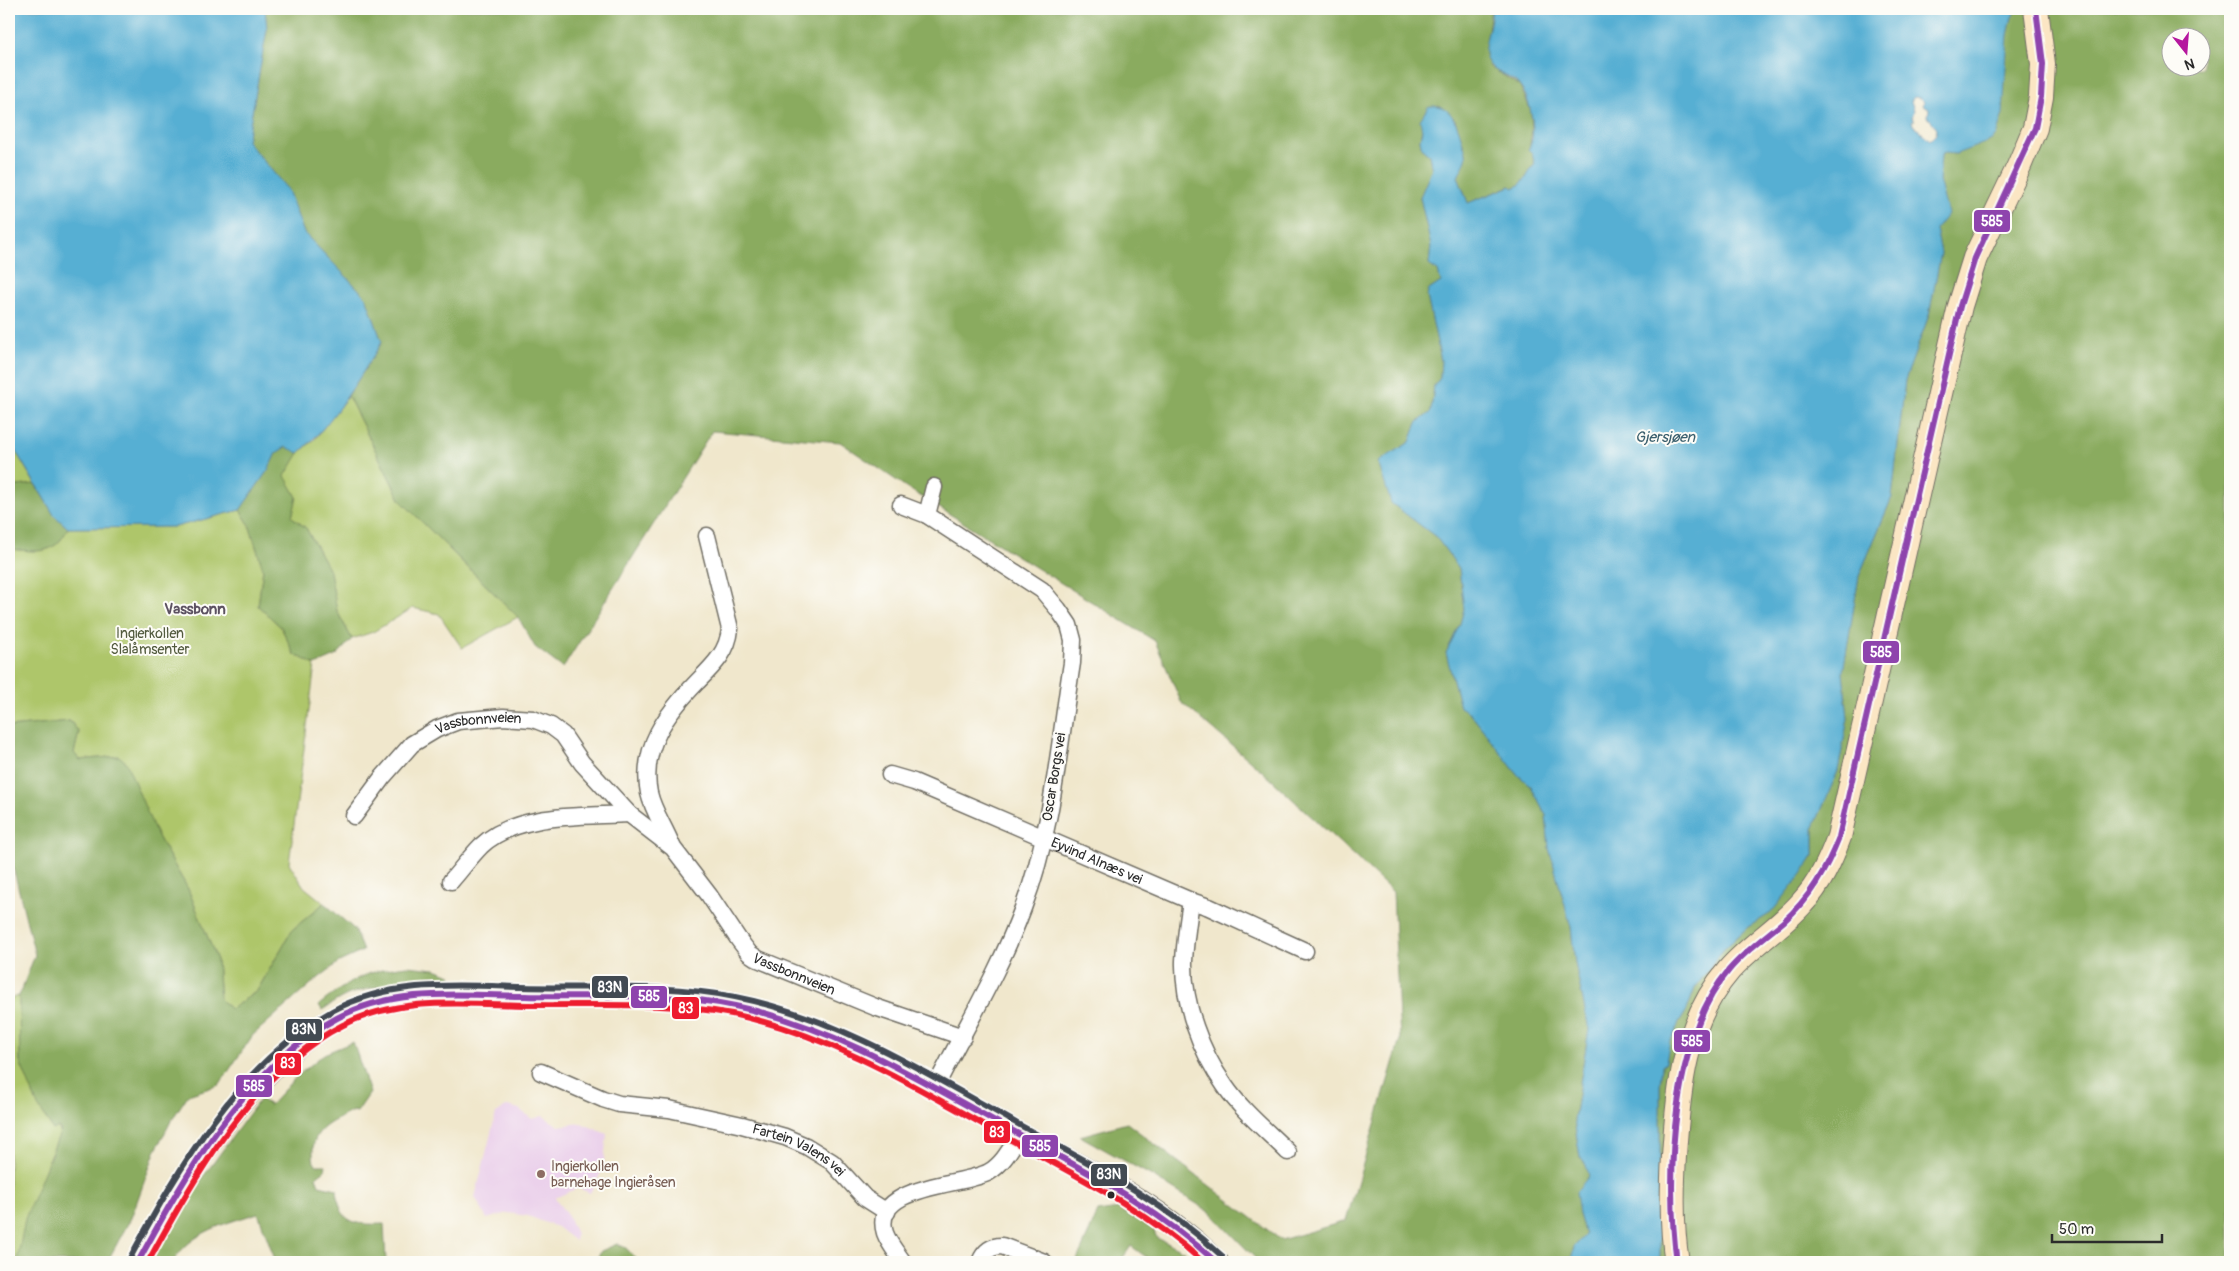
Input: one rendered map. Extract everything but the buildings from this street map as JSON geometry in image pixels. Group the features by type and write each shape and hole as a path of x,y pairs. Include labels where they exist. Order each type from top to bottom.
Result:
{"main road":[{"path":"1677,1262 1673,1233 1673,1177 1679,1095 1686,1055 1696,1023 1720,983 1741,958 1806,898 1824,871 1839,837 1960,306 1975,258 2028,146 2039,110 2043,64 2036,9"},
{"path":"138,1262 192,1168 245,1098 284,1054 301,1040 340,1017 358,1009 398,998 431,994 666,999 730,1005 816,1028 870,1052 1142,1202 1179,1228 1216,1262"}],"street":[{"path":"927,515 934,488"},
{"name":"Oscar Borgs vei","path":"902,505 927,515 1042,590 1069,626 1073,640 1072,663 1044,838 1024,906 1011,939 963,1037 935,1088"},
{"name":"Vassbonnveien","path":"707,536 730,628 729,640 721,656 686,694 660,727 648,762 650,794 673,848 709,895 739,940 749,953 758,959 875,1007 963,1037"},
{"name":"Vassbonnveien","path":"354,816 382,778 412,744 437,729 458,721 503,717 533,719 551,726 563,735 582,763 629,814 673,848"},
{"name":"Eyvind Alnæs vei","path":"890,775 914,782 1209,907 1305,950"},
{"path":"451,881 482,845 498,835 523,824 560,817 629,814"},
{"path":"1191,901 1184,963 1187,993 1195,1026 1210,1061 1226,1087 1288,1152"},
{"name":"Fartein Valens vei","path":"541,1072 603,1100 619,1104 669,1109 742,1125 785,1137 806,1146 832,1162 865,1198 887,1212"},
{"path":"903,1262 885,1233 884,1222 887,1212 897,1201 912,1193 938,1185 975,1179 991,1172 1001,1163 1020,1134"},
{"path":"980,1262 986,1252 995,1247 1002,1246 1044,1262"}],"shaded area":[{"name":"Ingierkollen barnehage Ingieråsen","path":"508,1106 519,1109 532,1119 543,1116 559,1126 581,1123 607,1134 603,1169 590,1193 578,1188 555,1198 569,1218 576,1234 575,1241 557,1227 528,1216 508,1213 487,1219 475,1197 496,1113"}],"green space":[{"path":"265,9 1491,9 1485,53 1490,67 1520,86 1531,111 1532,130 1530,144 1535,164 1521,184 1513,188 1510,186 1468,203 1458,177 1466,159 1466,153 1455,119 1439,105 1425,111 1420,140 1422,149 1429,155 1432,170 1420,197 1431,246 1429,265 1438,271 1441,282 1429,290 1427,296 1441,360 1440,378 1434,386 1431,412 1417,423 1410,442 1400,449 1391,503 1436,537 1459,568 1464,609 1460,624 1446,653 1460,707 1470,713 1518,775 1531,786 1546,815 1549,848 1571,927 1575,963 1589,1029 1574,1120 1580,1157 1586,1165 1589,1176 1579,1214 1585,1235 1574,1247 1571,1260 1567,1262 1259,1262 1210,1212 1152,1176 1080,1136 1127,1123 1281,1240 1346,1221 1400,1040 1393,892 1261,770 1181,702 1155,641 909,489 840,442 712,431 563,668 535,647 518,617 401,501 348,396 382,342 366,297 304,233 288,190 247,141 267,29"},
{"path":"2014,9 2230,9 2230,1262 1657,1262 1660,1256 1660,1086 1662,1066 1670,1041 1687,1010 1695,988 1723,950 1748,927 1771,913 1814,856 1814,827 1838,771 1848,718 1843,672 1859,576 1892,497 1905,380 1929,315 1941,253 1936,229 1947,214 1939,180 1941,155 1944,153 1956,154 2008,35 2012,17 2015,13"},
{"path":"348,396 401,501 518,617 462,648 439,614 413,608 373,632 352,639 337,611 330,572 306,528 292,517 297,497 284,476 299,453 315,439"},
{"path":"9,440 35,484 9,487"},
{"path":"286,446 299,453 285,476 297,497 292,517 306,528 330,572 337,611 352,639 336,656 315,665 294,654 281,627 258,606 263,569 249,524 240,510 268,470 276,453"},
{"path":"35,484 54,515 68,528 63,537 51,548 36,551 9,549 9,487"},
{"name":"Ingierkollen Slalåmsenter","path":"240,510 249,524 263,569 258,606 281,627 294,654 315,665 289,863 304,887 324,903 292,930 257,991 231,1009 220,1000 217,960 188,889 156,833 119,756 80,760 74,753 79,732 70,721 9,727 9,549 36,551 51,548 63,537 68,528 175,527"},
{"path":"70,721 79,732 74,753 80,760 119,756 126,762 156,833 188,889 217,960 220,1000 231,1009 257,991 292,930 324,903 354,929 363,951 339,962 253,1035 219,1085 188,1095 171,1121 155,1152 131,1218 107,1262 17,1262 25,1219 61,1130 58,1127 53,1130 38,1106 20,1062 19,996 35,955 9,851 9,727"},
{"path":"407,966 435,969 451,975 453,982 415,982 377,987 349,994 322,1010 319,1005 359,978 392,968"},
{"path":"19,996 20,1062 53,1130 58,1127 61,1134 50,1155 17,1262 9,1262 9,998"},
{"path":"353,1042 370,1093 357,1112 353,1111 328,1124 317,1135 313,1152 314,1163 326,1165 325,1170 316,1177 319,1185 337,1189 341,1209 350,1220 364,1224 384,1224 386,1262 276,1262 258,1213 222,1225 200,1236 181,1251 173,1262 149,1262 189,1196 260,1099 270,1105 295,1078 324,1054"},
{"path":"1118,1209 1153,1229 1157,1238 1184,1251 1195,1262 1153,1262 1131,1246 1120,1262 1076,1262 1098,1212"},
{"path":"617,1244 626,1248 639,1262 595,1262 601,1251"}],"water":[{"path":"9,9 265,9 267,29 247,141 288,190 304,233 366,297 382,342 334,415 299,453 286,447 276,453 268,470 240,510 175,527 68,528 54,515 9,440"},
{"name":"Gjersjøen","path":"1491,9 2014,9 2015,13 2012,17 2008,35 2003,114 1996,136 1990,141 1956,154 1944,153 1941,155 1939,180 1948,214 1936,229 1941,253 1929,315 1905,380 1892,497 1859,576 1843,672 1848,718 1838,771 1814,827 1814,855 1802,874 1771,913 1748,927 1723,950 1695,988 1687,1010 1670,1041 1666,1062 1662,1066 1660,1086 1660,1256 1657,1262 1568,1262 1571,1260 1574,1247 1585,1235 1579,1214 1576,1192 1589,1176 1586,1165 1580,1157 1574,1120 1589,1029 1575,963 1571,927 1549,848 1546,815 1531,786 1518,775 1470,713 1460,707 1446,653 1460,624 1464,609 1459,568 1436,537 1391,503 1378,462 1410,442 1417,423 1431,412 1434,386 1440,378 1441,360 1427,296 1429,290 1441,282 1438,271 1429,265 1431,246 1420,197 1432,169 1429,155 1422,149 1420,120 1428,107 1436,106 1442,107 1452,116 1459,130 1466,154 1458,177 1468,203 1521,184 1535,164 1532,154 1528,150 1533,136 1533,127 1525,93 1516,82 1495,70 1487,61 1485,44","holes":["1914,97 1920,98 1924,102 1923,105 1929,108 1928,117 1937,128 1936,134 1930,140 1913,125 1912,120 1915,120 1912,118 1914,110 1911,101"]}],"transit line":[{"name":"585","path":"1677,1262 1673,1228 1673,1150 1677,1109 1684,1069 1695,1032 1710,998 1735,963 1793,913 1823,872 1839,837 1960,306 1975,258 2035,128 2041,97 2043,64 2036,9"},
{"name":"83N","path":"130,1258 169,1188 215,1120 240,1088 268,1059 298,1033 332,1011 377,993 425,986 449,985 682,990 735,997 773,1006 809,1018 845,1032 915,1066 1124,1183 1174,1217 1222,1256"},
{"name":"585","path":"138,1262 176,1194 221,1126 246,1094 274,1065 304,1039 337,1018 359,1008 382,1001 405,997 453,994 683,998 709,1001 772,1015 844,1042 913,1075 1093,1175 1144,1206 1193,1242 1216,1262"},
{"name":"83","path":"148,1262 206,1162 229,1129 281,1069 311,1045 343,1025 365,1016 410,1006 457,1003 681,1007 732,1014 769,1023 841,1050 909,1083 1110,1195 1158,1226 1203,1262"}],"place":[{"name":"Ingierkollen barnehage Ingieråsen","path":"541,1174"}],"district":[{"name":"Vassbonn","path":"195,609"}]}
